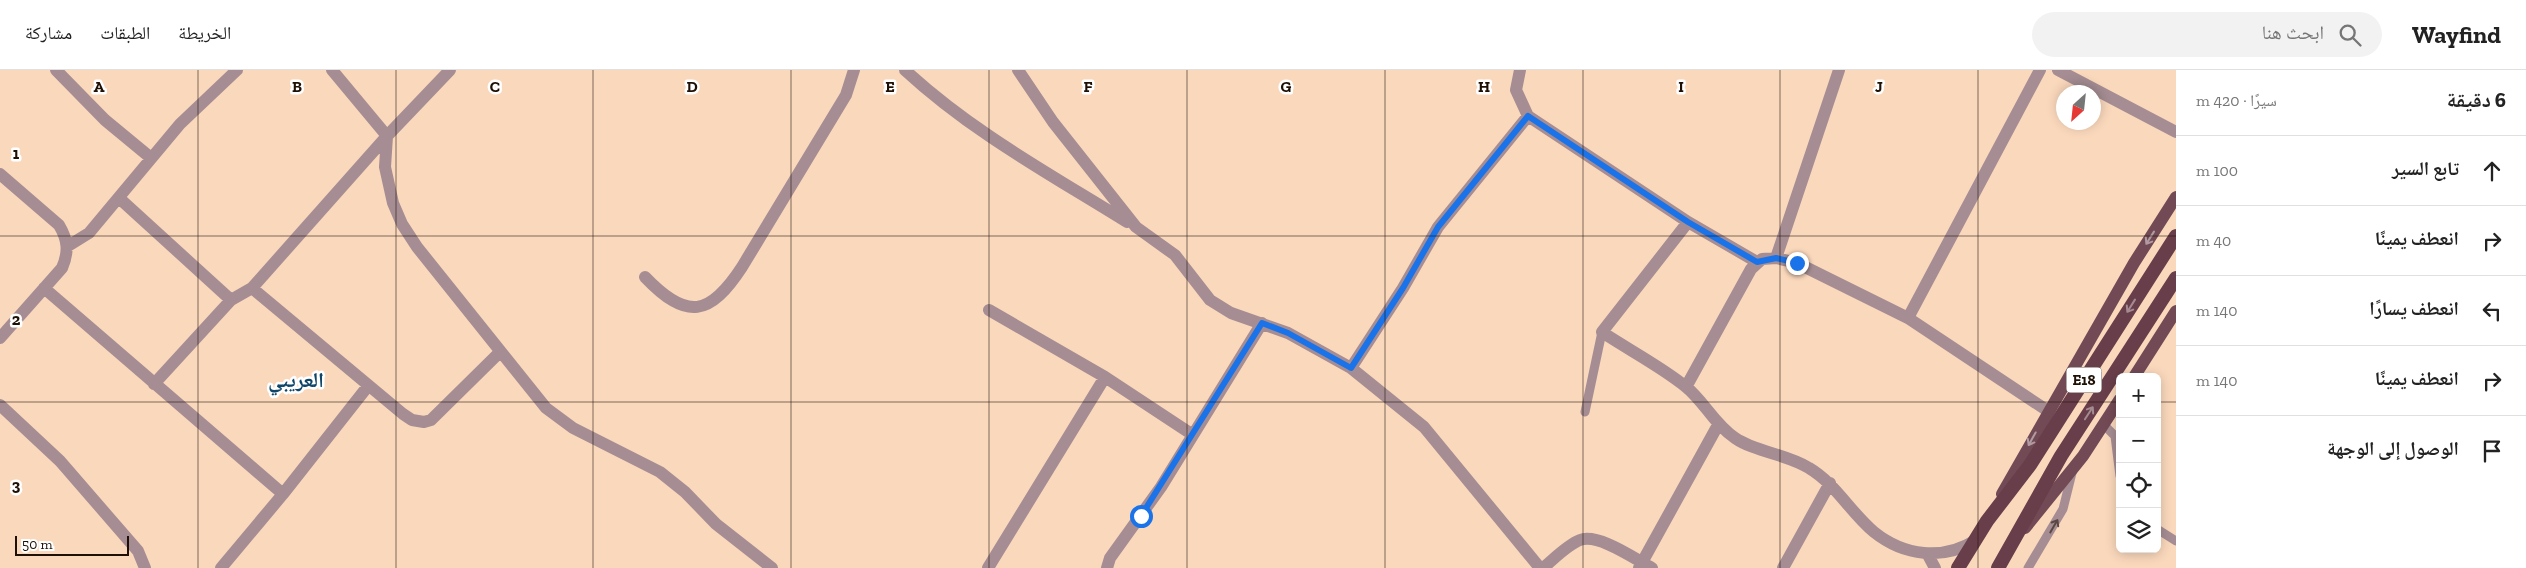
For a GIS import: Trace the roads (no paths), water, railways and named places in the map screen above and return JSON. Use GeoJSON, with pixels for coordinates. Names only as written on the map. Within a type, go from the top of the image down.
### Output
{"type":"FeatureCollection","features":[{"type":"Feature","properties":{"kind":"highway","name":"E18"},"geometry":{"type":"LineString","coordinates":[[1958,568],[1987,521],[2030,465],[2176,236]]}},
{"type":"Feature","properties":{"kind":"highway","name":"E18"},"geometry":{"type":"LineString","coordinates":[[1998,568],[2061,456],[2176,278]]}},
{"type":"Feature","properties":{"kind":"main road"},"geometry":{"type":"LineString","coordinates":[[1987,521],[2048,411],[2129,272],[2176,197]]}},
{"type":"Feature","properties":{"kind":"main road"},"geometry":{"type":"LineString","coordinates":[[2137,373],[2176,311]]}},
{"type":"Feature","properties":{"kind":"main road"},"geometry":{"type":"LineString","coordinates":[[2011,546],[2073,468],[2116,405]]}},
{"type":"Feature","properties":{"kind":"street"},"geometry":{"type":"LineString","coordinates":[[56,70],[105,120],[151,158]]}},
{"type":"Feature","properties":{"kind":"street"},"geometry":{"type":"LineString","coordinates":[[68,246],[89,233],[180,124],[237,70]]}},
{"type":"Feature","properties":{"kind":"street"},"geometry":{"type":"LineString","coordinates":[[332,70],[387,136],[385,167],[393,204],[402,224],[417,247],[546,408],[572,428],[660,472],[685,492],[716,524],[772,568]]}},
{"type":"Feature","properties":{"kind":"street"},"geometry":{"type":"LineString","coordinates":[[154,384],[231,300],[252,288],[387,136],[450,70]]}},
{"type":"Feature","properties":{"kind":"street"},"geometry":{"type":"LineString","coordinates":[[645,277],[663,296],[682,306],[699,308],[715,301],[742,267],[841,103],[850,86],[854,70]]}},
{"type":"Feature","properties":{"kind":"street"},"geometry":{"type":"LineString","coordinates":[[906,70],[975,128],[1024,161],[1136,227],[1175,255],[1203,291],[1220,308],[1288,333],[1351,368],[1424,427],[1541,568],[1575,542],[1587,538],[1599,540],[1644,566],[1718,425]]}},
{"type":"Feature","properties":{"kind":"street"},"geometry":{"type":"LineString","coordinates":[[1018,70],[1053,122],[1136,227]]}},
{"type":"Feature","properties":{"kind":"street"},"geometry":{"type":"LineString","coordinates":[[1520,70],[1516,90],[1528,116],[1688,222],[1757,262],[1776,258],[1797,263],[1908,318],[2048,411]]}},
{"type":"Feature","properties":{"kind":"street"},"geometry":{"type":"LineString","coordinates":[[1776,258],[1839,70]]}},
{"type":"Feature","properties":{"kind":"street"},"geometry":{"type":"LineString","coordinates":[[1908,318],[2040,70]]}},
{"type":"Feature","properties":{"kind":"street"},"geometry":{"type":"LineString","coordinates":[[2058,70],[2176,132]]}},
{"type":"Feature","properties":{"kind":"street"},"geometry":{"type":"LineString","coordinates":[[1351,368],[1403,288],[1438,227],[1528,116]]}},
{"type":"Feature","properties":{"kind":"street"},"geometry":{"type":"LineString","coordinates":[[0,174],[59,225],[65,234],[68,246],[62,268],[0,338]]}},
{"type":"Feature","properties":{"kind":"street"},"geometry":{"type":"LineString","coordinates":[[119,198],[231,300]]}},
{"type":"Feature","properties":{"kind":"street"},"geometry":{"type":"LineString","coordinates":[[1688,222],[1602,332],[1686,387],[1718,425],[1736,440],[1808,468],[1830,483],[1874,532],[1906,549],[1928,555],[1953,551],[1976,540]]}},
{"type":"Feature","properties":{"kind":"street"},"geometry":{"type":"LineString","coordinates":[[1686,387],[1757,262]]}},
{"type":"Feature","properties":{"kind":"street"},"geometry":{"type":"LineString","coordinates":[[44,288],[283,494]]}},
{"type":"Feature","properties":{"kind":"street"},"geometry":{"type":"LineString","coordinates":[[252,288],[368,386],[412,420],[424,422],[431,420],[500,352]]}},
{"type":"Feature","properties":{"kind":"street"},"geometry":{"type":"LineString","coordinates":[[989,310],[1105,377],[1193,435]]}},
{"type":"Feature","properties":{"kind":"street"},"geometry":{"type":"LineString","coordinates":[[1108,568],[1114,553],[1161,487],[1262,323]]}},
{"type":"Feature","properties":{"kind":"street"},"geometry":{"type":"LineString","coordinates":[[988,568],[1105,377]]}},
{"type":"Feature","properties":{"kind":"street"},"geometry":{"type":"LineString","coordinates":[[221,568],[283,494],[368,386]]}},
{"type":"Feature","properties":{"kind":"street"},"geometry":{"type":"LineString","coordinates":[[0,405],[60,461],[138,551],[145,568]]}},
{"type":"Feature","properties":{"kind":"street"},"geometry":{"type":"LineString","coordinates":[[1783,568],[1830,483]]}},
{"type":"Feature","properties":{"kind":"street"},"geometry":{"type":"LineString","coordinates":[[1928,555],[1935,568]]}},
{"type":"Feature","properties":{"kind":"lane"},"geometry":{"type":"LineString","coordinates":[[1585,412],[1602,332]]}},
{"type":"Feature","properties":{"kind":"lane"},"geometry":{"type":"LineString","coordinates":[[2103,424],[2115,436],[2118,463]]}},
{"type":"Feature","properties":{"kind":"lane"},"geometry":{"type":"LineString","coordinates":[[2028,568],[2063,509],[2073,468]]}},
{"type":"Feature","properties":{"kind":"lane"},"geometry":{"type":"LineString","coordinates":[[2161,532],[2176,541]]}},
{"type":"Feature","properties":{"kind":"district","name":"العريبي"},"geometry":{"type":"Point","coordinates":[296,380]}}]}
